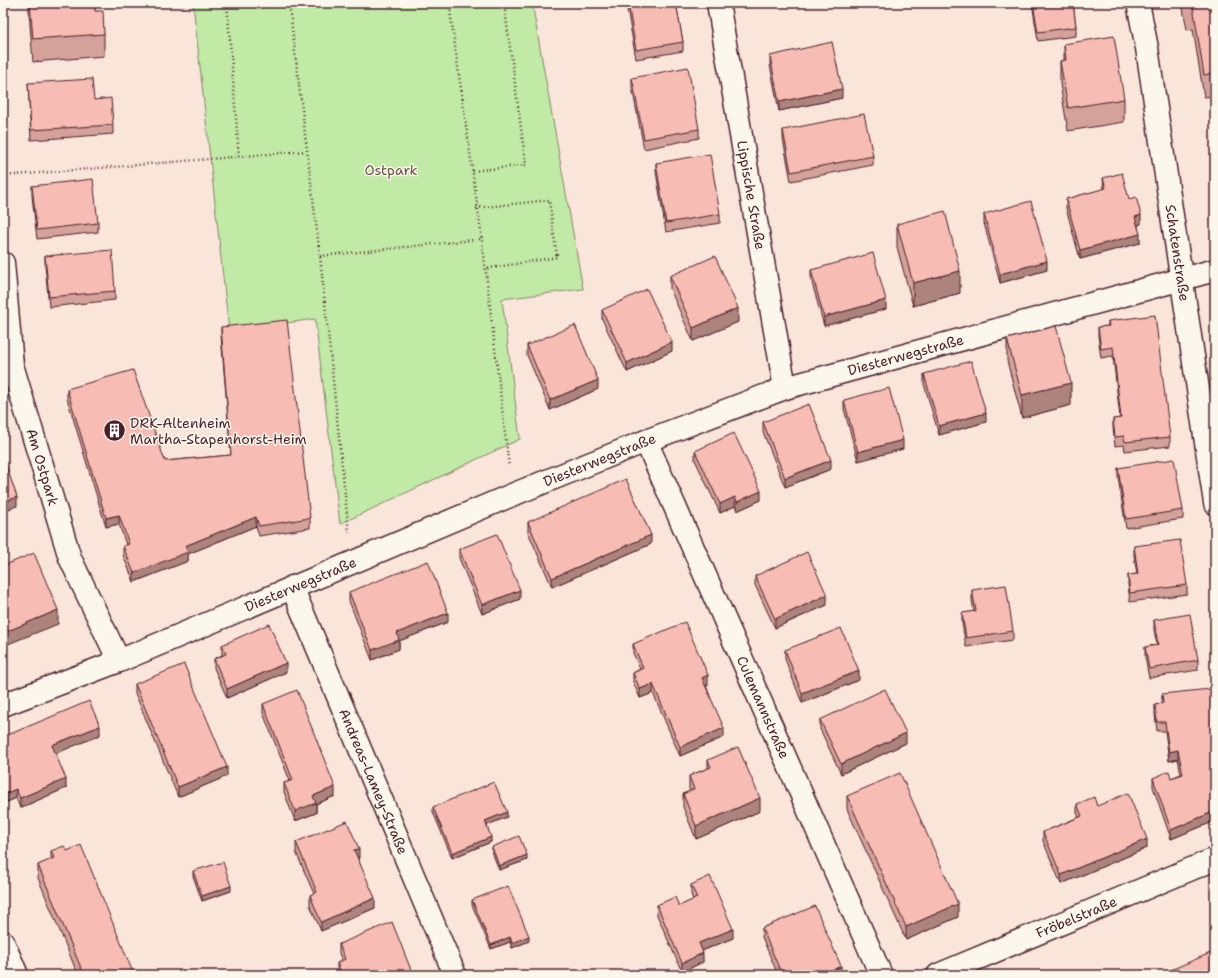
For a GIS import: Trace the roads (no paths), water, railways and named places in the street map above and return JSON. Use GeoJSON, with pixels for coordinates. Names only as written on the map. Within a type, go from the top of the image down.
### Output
{"type":"FeatureCollection","features":[{"type":"Feature","properties":{"kind":"street","name":"Lippische Straße"},"geometry":{"type":"LineString","coordinates":[[718,3],[785,388]]}},
{"type":"Feature","properties":{"kind":"street","name":"Schatenstraße"},"geometry":{"type":"LineString","coordinates":[[1138,3],[1147,48],[1215,503]]}},
{"type":"Feature","properties":{"kind":"street","name":"Am Ostpark"},"geometry":{"type":"LineString","coordinates":[[3,262],[12,365],[70,558],[119,661]]}},
{"type":"Feature","properties":{"kind":"street","name":"Diesterwegstraße"},"geometry":{"type":"LineString","coordinates":[[3,705],[119,661],[512,495],[646,441],[785,388],[1215,270]]}},
{"type":"Feature","properties":{"kind":"street","name":"Culemannstraße"},"geometry":{"type":"LineString","coordinates":[[646,441],[881,975]]}},
{"type":"Feature","properties":{"kind":"street","name":"Andreas-Lamey-Straße"},"geometry":{"type":"LineString","coordinates":[[292,587],[455,975]]}},
{"type":"Feature","properties":{"kind":"street","name":"Fröbelstraße"},"geometry":{"type":"LineString","coordinates":[[938,975],[1215,860]]}},
{"type":"Feature","properties":{"kind":"street"},"geometry":{"type":"LineString","coordinates":[[3,942],[16,975]]}},
{"type":"Feature","properties":{"kind":"place","name":"DRK-Altenheim Martha-Stapenhorst-Heim"},"geometry":{"type":"Point","coordinates":[114,431]}},
{"type":"Feature","properties":{"kind":"park label","name":"Ostpark"},"geometry":{"type":"Point","coordinates":[391,170]}}]}
